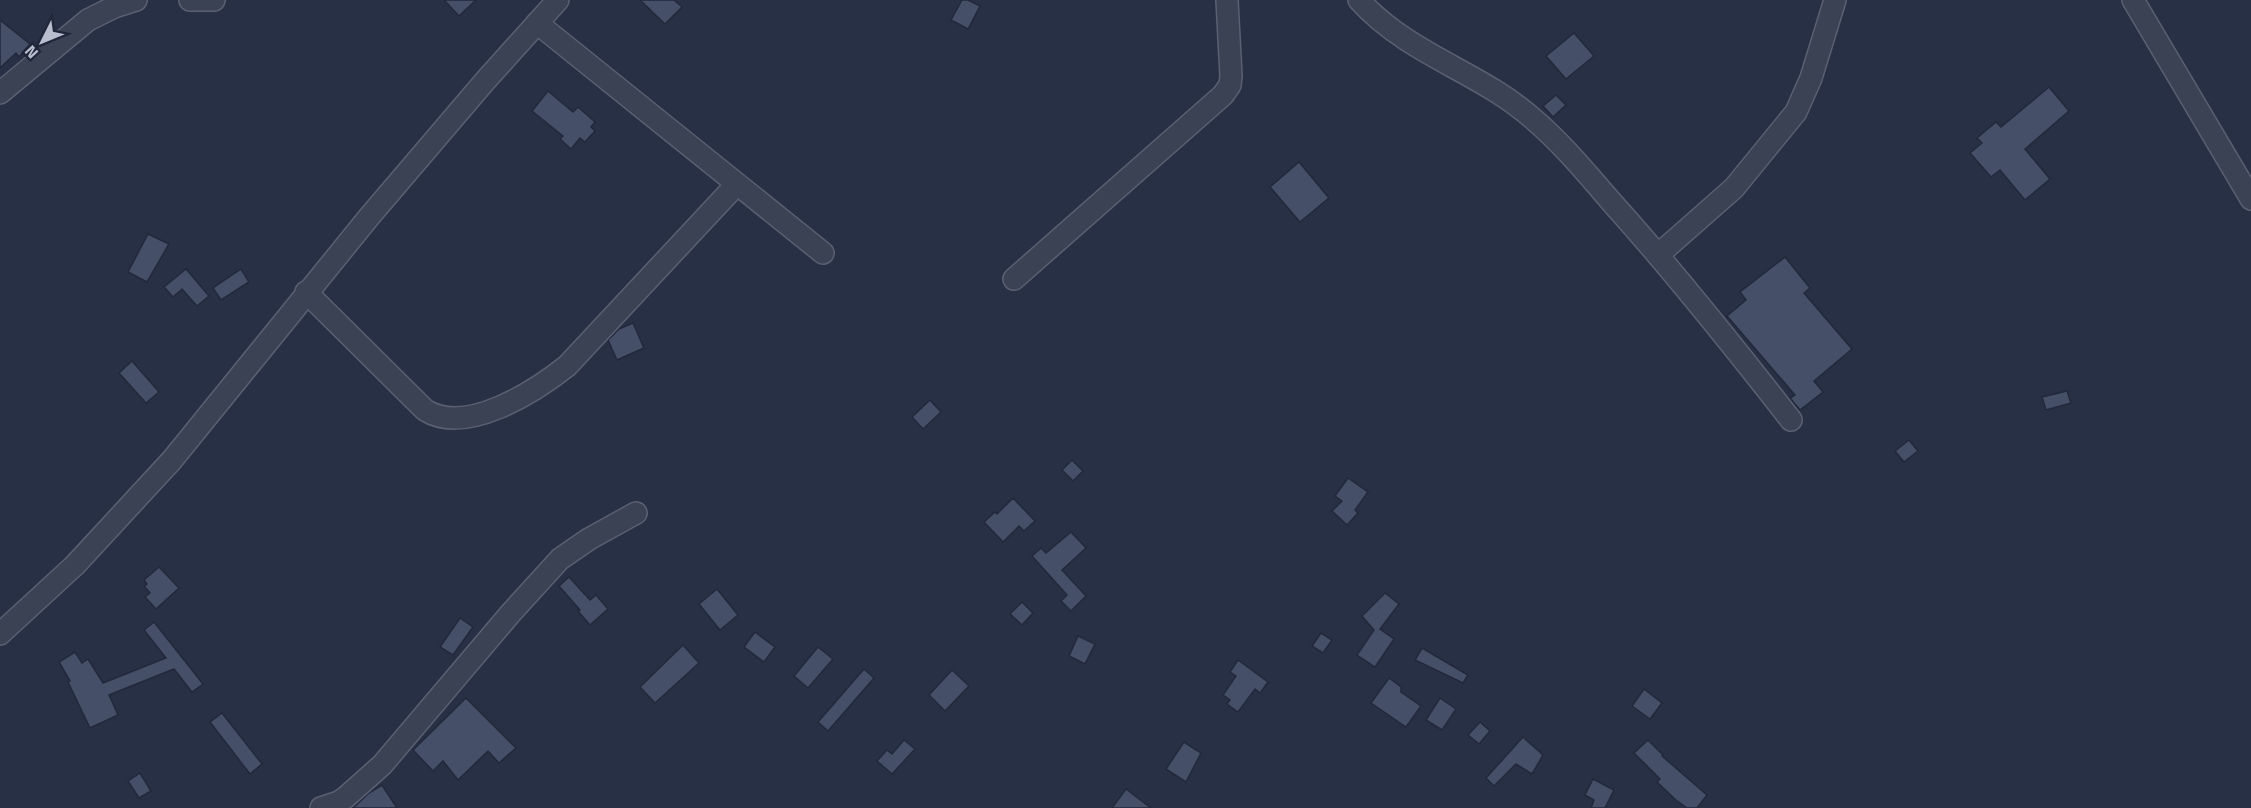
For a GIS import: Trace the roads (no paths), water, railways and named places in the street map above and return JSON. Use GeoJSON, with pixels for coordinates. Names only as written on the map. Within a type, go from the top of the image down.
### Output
{"type":"FeatureCollection","features":[{"type":"Feature","properties":{"kind":"street"},"geometry":{"type":"LineString","coordinates":[[0,93],[88,20],[114,7],[136,0]]}},
{"type":"Feature","properties":{"kind":"street"},"geometry":{"type":"LineString","coordinates":[[189,0],[214,0]]}},
{"type":"Feature","properties":{"kind":"street"},"geometry":{"type":"LineString","coordinates":[[0,634],[56,584],[119,518],[199,428],[306,292],[485,81],[558,0]]}},
{"type":"Feature","properties":{"kind":"street"},"geometry":{"type":"LineString","coordinates":[[1014,279],[1223,95],[1230,85],[1231,76],[1227,0]]}},
{"type":"Feature","properties":{"kind":"street"},"geometry":{"type":"LineString","coordinates":[[1359,0],[1391,30],[1422,51],[1504,97],[1531,116],[1560,143],[1658,255],[1791,420]]}},
{"type":"Feature","properties":{"kind":"street"},"geometry":{"type":"LineString","coordinates":[[1658,255],[1734,188],[1796,112],[1810,78],[1834,0]]}},
{"type":"Feature","properties":{"kind":"street"},"geometry":{"type":"LineString","coordinates":[[2133,0],[2251,200]]}},
{"type":"Feature","properties":{"kind":"street"},"geometry":{"type":"LineString","coordinates":[[537,23],[823,253]]}},
{"type":"Feature","properties":{"kind":"street"},"geometry":{"type":"LineString","coordinates":[[306,292],[425,411],[434,416],[460,420],[506,404],[535,390],[567,366],[736,185]]}},
{"type":"Feature","properties":{"kind":"street"},"geometry":{"type":"LineString","coordinates":[[321,808],[339,802],[382,765],[510,614],[561,559],[589,539],[636,513]]}}]}
